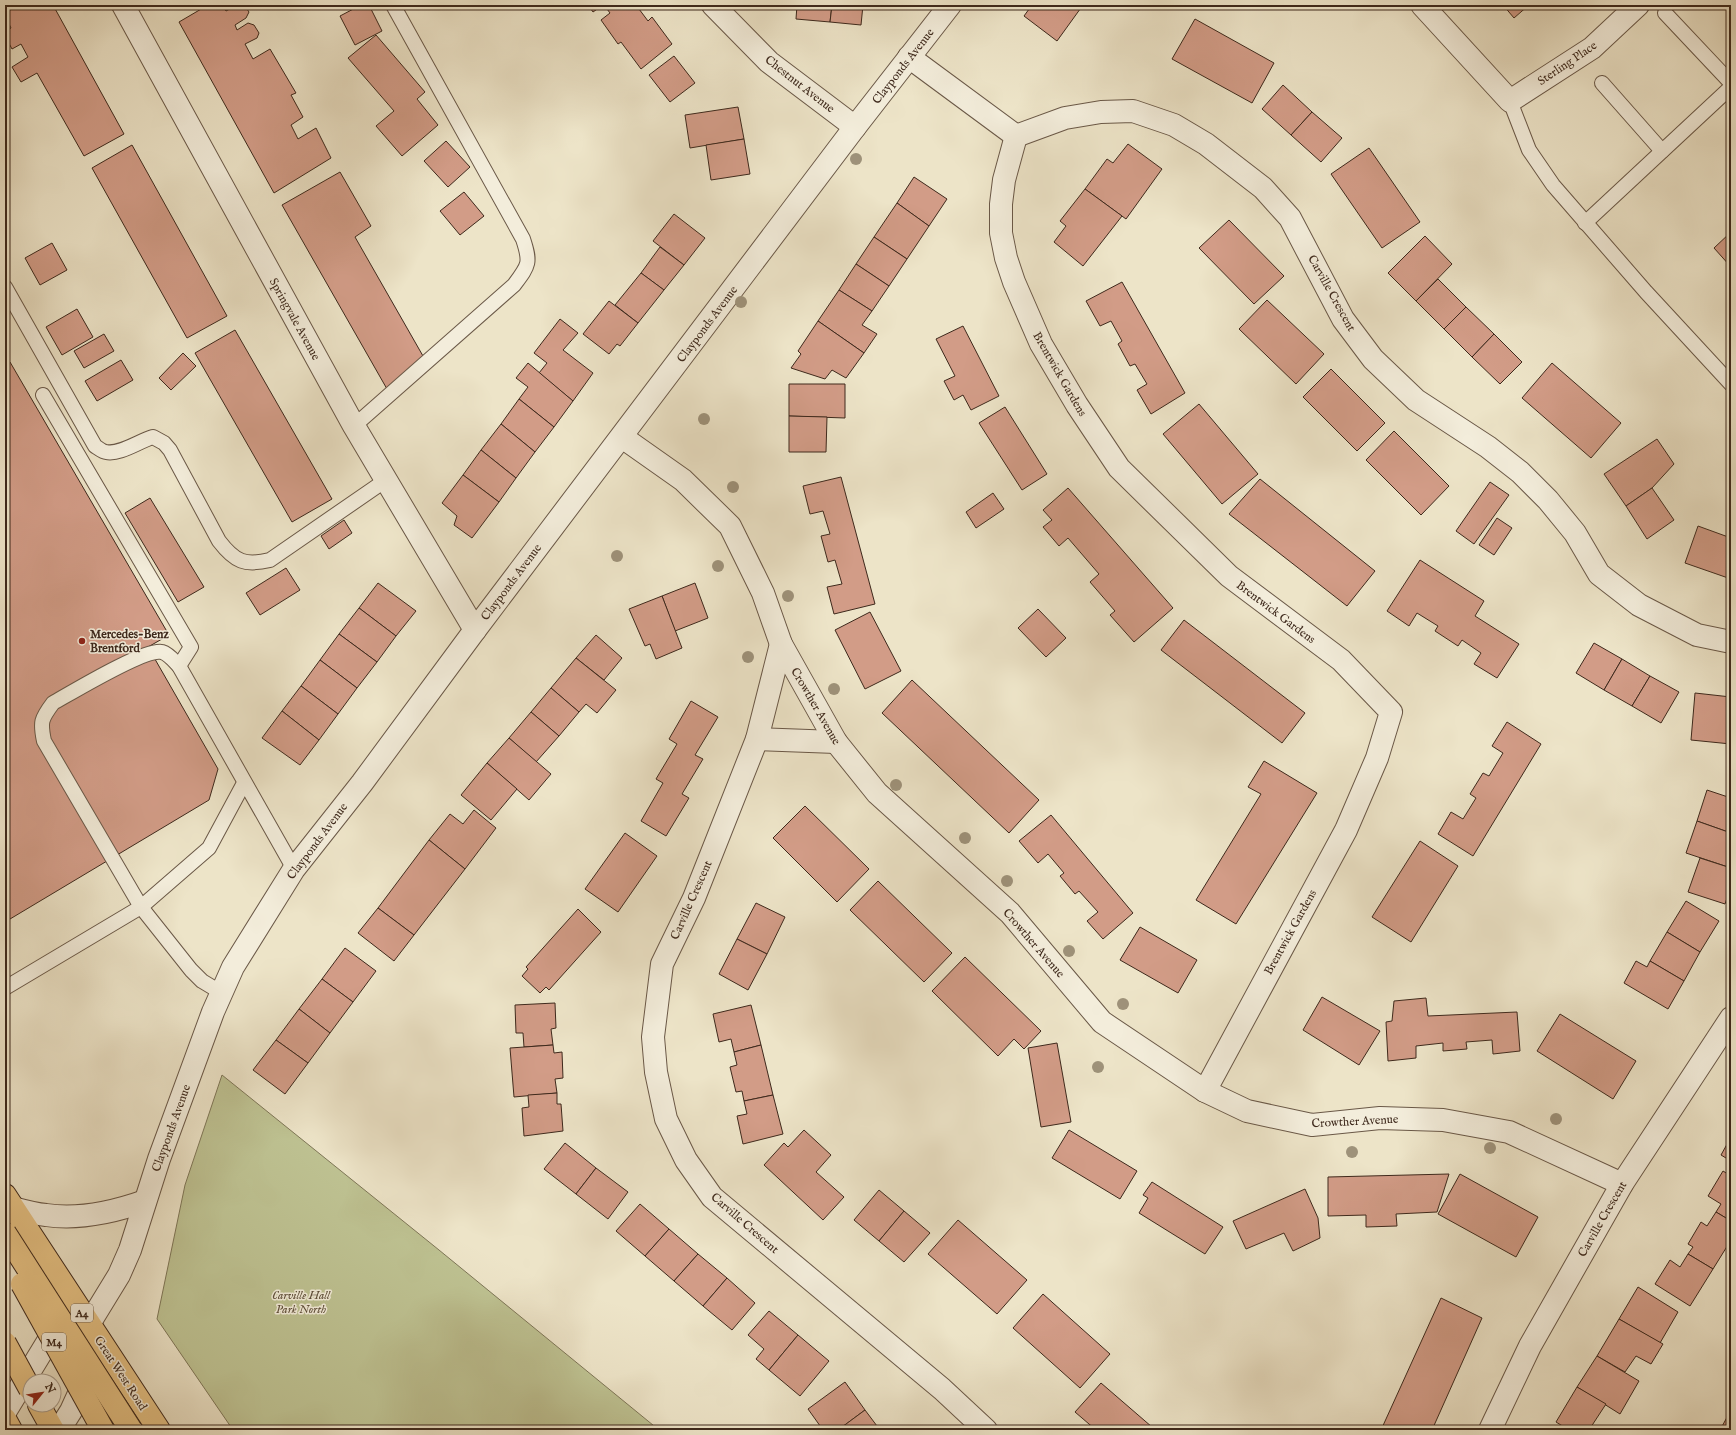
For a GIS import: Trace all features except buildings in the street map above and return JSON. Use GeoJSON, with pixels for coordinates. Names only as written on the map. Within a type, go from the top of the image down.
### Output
{"type":"FeatureCollection","features":[{"type":"Feature","properties":{"kind":"highway","name":"Great West Road"},"geometry":{"type":"LineString","coordinates":[[9,1202],[159,1430]]}},
{"type":"Feature","properties":{"kind":"highway","name":"M4"},"geometry":{"type":"LineString","coordinates":[[5,1233],[131,1430]]}},
{"type":"Feature","properties":{"kind":"highway","name":"M4"},"geometry":{"type":"LineString","coordinates":[[5,1254],[103,1430]]}},
{"type":"Feature","properties":{"kind":"highway"},"geometry":{"type":"LineString","coordinates":[[5,1343],[22,1374]]}},
{"type":"Feature","properties":{"kind":"highway"},"geometry":{"type":"LineString","coordinates":[[42,1413],[49,1430]]}},
{"type":"Feature","properties":{"kind":"highway"},"geometry":{"type":"LineString","coordinates":[[42,1413],[52,1430]]}},
{"type":"Feature","properties":{"kind":"highway"},"geometry":{"type":"LineString","coordinates":[[5,1419],[12,1430]]}},
{"type":"Feature","properties":{"kind":"street","name":"Springvale Avenue"},"geometry":{"type":"LineString","coordinates":[[123,5],[354,426],[475,630]]}},
{"type":"Feature","properties":{"kind":"street","name":"Chestnut Avenue"},"geometry":{"type":"LineString","coordinates":[[713,5],[769,62],[855,127]]}},
{"type":"Feature","properties":{"kind":"street","name":"Clayponds Avenue"},"geometry":{"type":"LineString","coordinates":[[89,1324],[119,1275],[130,1250],[145,1201],[177,1109],[213,1012],[233,967],[294,869],[362,782],[855,127],[950,5]]}},
{"type":"Feature","properties":{"kind":"street"},"geometry":{"type":"LineString","coordinates":[[1422,5],[1510,101]]}},
{"type":"Feature","properties":{"kind":"street","name":"Sterling Place"},"geometry":{"type":"LineString","coordinates":[[1510,101],[1592,48],[1638,5]]}},
{"type":"Feature","properties":{"kind":"street"},"geometry":{"type":"LineString","coordinates":[[909,57],[1016,136]]}},
{"type":"Feature","properties":{"kind":"street","name":"Carville Crescent"},"geometry":{"type":"LineString","coordinates":[[1016,136],[1065,118],[1101,112],[1133,111],[1174,125],[1206,144],[1263,188],[1290,218],[1344,319],[1378,365],[1416,400],[1488,447],[1520,472],[1548,500],[1575,533],[1599,574],[1639,605],[1697,635],[1731,642]]}},
{"type":"Feature","properties":{"kind":"street","name":"Brentwick Gardens"},"geometry":{"type":"LineString","coordinates":[[1016,136],[1004,180],[1002,204],[1001,233],[1006,258],[1014,282],[1040,344],[1077,405],[1119,468],[1229,576],[1342,660],[1392,712],[1377,758],[1346,830],[1204,1091]]}},
{"type":"Feature","properties":{"kind":"street","name":"Crowther Avenue"},"geometry":{"type":"LineString","coordinates":[[622,436],[683,480],[730,526],[763,593],[781,644],[836,742],[877,793],[1010,913],[1102,1022],[1204,1091],[1247,1111],[1312,1125],[1380,1118],[1443,1120],[1509,1132],[1622,1184]]}},
{"type":"Feature","properties":{"kind":"street","name":"Carville Crescent"},"geometry":{"type":"LineString","coordinates":[[781,644],[757,739],[694,898],[662,964],[653,1037],[656,1072],[666,1119],[686,1160],[712,1197],[942,1389],[986,1430]]}},
{"type":"Feature","properties":{"kind":"street"},"geometry":{"type":"LineString","coordinates":[[757,739],[836,742]]}},
{"type":"Feature","properties":{"kind":"street","name":"Carville Crescent"},"geometry":{"type":"LineString","coordinates":[[1490,1430],[1530,1346],[1622,1184],[1731,1018]]}},
{"type":"Feature","properties":{"kind":"street"},"geometry":{"type":"LineString","coordinates":[[9,1202],[46,1215],[67,1217],[118,1211],[145,1201]]}},
{"type":"Feature","properties":{"kind":"street"},"geometry":{"type":"LineString","coordinates":[[5,1412],[53,1333],[89,1324],[87,1376],[71,1411],[59,1430]]}},
{"type":"Feature","properties":{"kind":"lane"},"geometry":{"type":"LineString","coordinates":[[354,426],[514,285],[525,270],[529,256],[523,240],[393,5]]}},
{"type":"Feature","properties":{"kind":"lane"},"geometry":{"type":"LineString","coordinates":[[1665,13],[1731,83]]}},
{"type":"Feature","properties":{"kind":"lane"},"geometry":{"type":"LineString","coordinates":[[1602,83],[1662,151]]}},
{"type":"Feature","properties":{"kind":"lane"},"geometry":{"type":"LineString","coordinates":[[1585,223],[1731,88]]}},
{"type":"Feature","properties":{"kind":"lane"},"geometry":{"type":"LineString","coordinates":[[1510,101],[1529,150],[1553,185],[1646,292],[1731,384]]}},
{"type":"Feature","properties":{"kind":"lane"},"geometry":{"type":"LineString","coordinates":[[5,287],[95,446],[105,452],[117,452],[141,440],[153,437],[164,443],[170,450],[219,542],[230,555],[243,561],[255,564],[270,560],[386,480]]}},
{"type":"Feature","properties":{"kind":"lane"},"geometry":{"type":"LineString","coordinates":[[43,395],[191,647],[179,666]]}},
{"type":"Feature","properties":{"kind":"lane"},"geometry":{"type":"LineString","coordinates":[[222,993],[202,981],[191,970],[141,907],[44,741],[41,724],[46,713],[53,703],[124,664],[152,653],[162,652],[169,656],[179,666],[294,869]]}},
{"type":"Feature","properties":{"kind":"lane"},"geometry":{"type":"LineString","coordinates":[[5,988],[141,907],[209,848],[244,783]]}},
{"type":"Feature","properties":{"kind":"green space","name":"Carville Hall Park North"},"geometry":{"type":"Polygon","coordinates":[[[222,1075],[659,1430],[233,1430],[157,1319],[185,1185],[222,1075]]]}},
{"type":"Feature","properties":{"kind":"place","name":"Mercedes-Benz Brentford"},"geometry":{"type":"Point","coordinates":[82,641]}}]}
